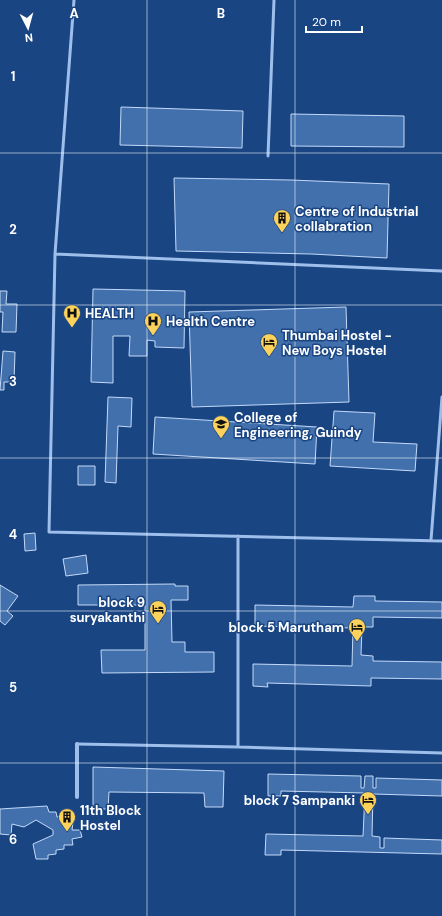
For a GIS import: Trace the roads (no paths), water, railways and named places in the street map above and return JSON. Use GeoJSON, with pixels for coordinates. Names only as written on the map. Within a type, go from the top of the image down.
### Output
{"type":"FeatureCollection","features":[{"type":"Feature","properties":{"kind":"street"},"geometry":{"type":"LineString","coordinates":[[77,744],[77,797]]}},
{"type":"Feature","properties":{"kind":"lane"},"geometry":{"type":"LineString","coordinates":[[74,0],[55,254],[49,532],[442,541]]}},
{"type":"Feature","properties":{"kind":"lane"},"geometry":{"type":"LineString","coordinates":[[268,156],[274,0]]}},
{"type":"Feature","properties":{"kind":"lane"},"geometry":{"type":"LineString","coordinates":[[55,254],[442,271]]}},
{"type":"Feature","properties":{"kind":"lane"},"geometry":{"type":"LineString","coordinates":[[432,540],[442,397]]}},
{"type":"Feature","properties":{"kind":"lane"},"geometry":{"type":"LineString","coordinates":[[238,536],[238,747]]}},
{"type":"Feature","properties":{"kind":"lane"},"geometry":{"type":"LineString","coordinates":[[77,744],[442,753]]}},
{"type":"Feature","properties":{"kind":"place","name":"Centre of Industrial collabration"},"geometry":{"type":"Point","coordinates":[282,233]}},
{"type":"Feature","properties":{"kind":"place","name":"HEALTH"},"geometry":{"type":"Point","coordinates":[72,328]}},
{"type":"Feature","properties":{"kind":"place","name":"Health Centre"},"geometry":{"type":"Point","coordinates":[153,336]}},
{"type":"Feature","properties":{"kind":"place","name":"Thumbai Hostel - New Boys Hostel"},"geometry":{"type":"Point","coordinates":[269,357]}},
{"type":"Feature","properties":{"kind":"place","name":"College of Engineering, Guindy"},"geometry":{"type":"Point","coordinates":[221,439]}},
{"type":"Feature","properties":{"kind":"place","name":"block 9 suryakanthi"},"geometry":{"type":"Point","coordinates":[158,624]}},
{"type":"Feature","properties":{"kind":"place","name":"block 5 Marutham"},"geometry":{"type":"Point","coordinates":[357,642]}},
{"type":"Feature","properties":{"kind":"place","name":"block 7 Sampanki"},"geometry":{"type":"Point","coordinates":[368,815]}},
{"type":"Feature","properties":{"kind":"place","name":"11th Block Hostel"},"geometry":{"type":"Point","coordinates":[67,832]}}]}
